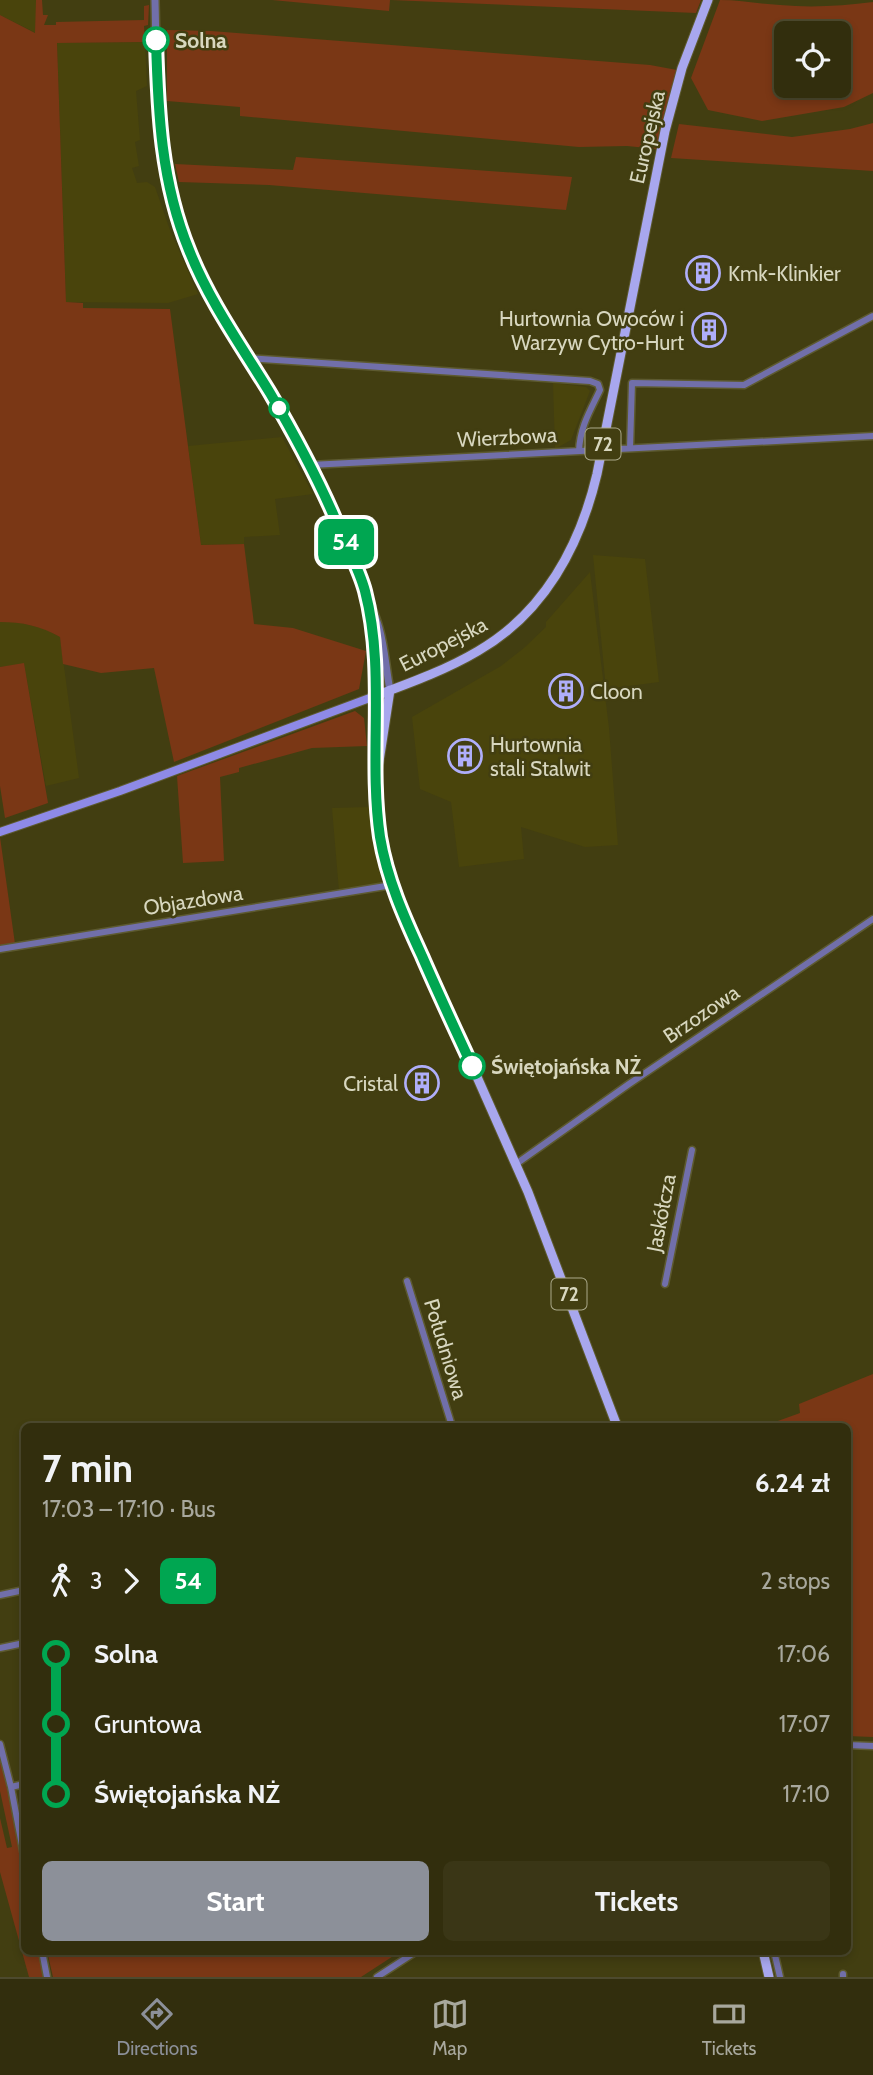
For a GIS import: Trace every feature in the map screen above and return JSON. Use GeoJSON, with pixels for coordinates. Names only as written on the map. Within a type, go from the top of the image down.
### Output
{"type":"FeatureCollection","features":[{"type":"Feature","properties":{"kind":"main road","name":"Europejska"},"geometry":{"type":"LineString","coordinates":[[0,832],[145,781],[437,671],[479,651],[535,604],[566,560],[589,507],[665,131],[682,68],[708,0]]}},
{"type":"Feature","properties":{"kind":"main road","name":"72"},"geometry":{"type":"LineString","coordinates":[[377,773],[390,690]]}},
{"type":"Feature","properties":{"kind":"main road","name":"72"},"geometry":{"type":"LineString","coordinates":[[375,696],[380,836],[392,885],[516,1164],[552,1251],[616,1423]]}},
{"type":"Feature","properties":{"kind":"main road"},"geometry":{"type":"LineString","coordinates":[[764,1955],[769,1977]]}},
{"type":"Feature","properties":{"kind":"street"},"geometry":{"type":"LineString","coordinates":[[155,0],[159,128],[172,201],[198,271],[310,466],[337,522],[379,625],[390,690]]}},
{"type":"Feature","properties":{"kind":"street"},"geometry":{"type":"LineString","coordinates":[[630,448],[632,383],[744,385],[873,316]]}},
{"type":"Feature","properties":{"kind":"street"},"geometry":{"type":"LineString","coordinates":[[248,358],[596,383],[600,390],[585,418],[579,451]]}},
{"type":"Feature","properties":{"kind":"street","name":"Wierzbowa"},"geometry":{"type":"LineString","coordinates":[[310,466],[873,437]]}},
{"type":"Feature","properties":{"kind":"street"},"geometry":{"type":"LineString","coordinates":[[365,592],[374,638],[375,696]]}},
{"type":"Feature","properties":{"kind":"street","name":"Objazdowa"},"geometry":{"type":"LineString","coordinates":[[0,949],[392,885]]}},
{"type":"Feature","properties":{"kind":"street","name":"Brzozowa"},"geometry":{"type":"LineString","coordinates":[[516,1164],[873,919]]}},
{"type":"Feature","properties":{"kind":"street","name":"Jaskółcza"},"geometry":{"type":"LineString","coordinates":[[665,1284],[692,1150]]}},
{"type":"Feature","properties":{"kind":"street","name":"Południowa"},"geometry":{"type":"LineString","coordinates":[[407,1281],[451,1423]]}},
{"type":"Feature","properties":{"kind":"street"},"geometry":{"type":"LineString","coordinates":[[0,1595],[21,1591]]}},
{"type":"Feature","properties":{"kind":"street"},"geometry":{"type":"LineString","coordinates":[[0,1648],[21,1644]]}},
{"type":"Feature","properties":{"kind":"street"},"geometry":{"type":"LineString","coordinates":[[0,1744],[12,1787],[21,1839]]}},
{"type":"Feature","properties":{"kind":"street"},"geometry":{"type":"LineString","coordinates":[[851,1745],[872,1746],[873,1754]]}},
{"type":"Feature","properties":{"kind":"street"},"geometry":{"type":"LineString","coordinates":[[12,1787],[21,1785]]}},
{"type":"Feature","properties":{"kind":"street"},"geometry":{"type":"LineString","coordinates":[[44,1955],[47,1977]]}},
{"type":"Feature","properties":{"kind":"street"},"geometry":{"type":"LineString","coordinates":[[377,1977],[411,1955]]}},
{"type":"Feature","properties":{"kind":"street"},"geometry":{"type":"LineString","coordinates":[[775,1955],[780,1977]]}},
{"type":"Feature","properties":{"kind":"shaded area"},"geometry":{"type":"Polygon","coordinates":[[[0,0],[36,0],[36,33],[0,15],[0,0]]]}},
{"type":"Feature","properties":{"kind":"shaded area"},"geometry":{"type":"Polygon","coordinates":[[[36,0],[42,0],[43,15],[48,15],[44,25],[56,25],[56,22],[144,20],[144,6],[149,5],[148,25],[144,26],[145,42],[57,43],[66,302],[83,303],[83,308],[170,309],[201,545],[244,544],[254,624],[293,628],[366,651],[359,689],[174,762],[154,668],[101,673],[63,664],[60,637],[31,625],[0,622],[0,15],[35,33],[36,0]]]}},
{"type":"Feature","properties":{"kind":"shaded area"},"geometry":{"type":"Polygon","coordinates":[[[272,0],[390,0],[389,11],[272,0]]]}},
{"type":"Feature","properties":{"kind":"shaded area"},"geometry":{"type":"Polygon","coordinates":[[[391,0],[701,0],[696,13],[391,0]]]}},
{"type":"Feature","properties":{"kind":"shaded area"},"geometry":{"type":"Polygon","coordinates":[[[720,0],[803,6],[873,2],[873,93],[844,107],[762,121],[708,110],[691,78],[720,0]]]}},
{"type":"Feature","properties":{"kind":"shaded area"},"geometry":{"type":"Polygon","coordinates":[[[167,30],[211,31],[650,65],[677,70],[657,149],[627,146],[579,147],[240,116],[240,107],[167,101],[167,30]]]}},
{"type":"Feature","properties":{"kind":"shaded area"},"geometry":{"type":"Polygon","coordinates":[[[145,42],[147,86],[136,91],[140,140],[135,142],[139,166],[132,168],[137,183],[147,182],[155,187],[170,230],[198,294],[168,303],[66,302],[57,43],[145,42]]]}},
{"type":"Feature","properties":{"kind":"shaded area"},"geometry":{"type":"Polygon","coordinates":[[[873,123],[873,171],[671,158],[679,124],[792,137],[873,123]]]}},
{"type":"Feature","properties":{"kind":"shaded area"},"geometry":{"type":"Polygon","coordinates":[[[296,157],[572,177],[566,210],[269,185],[179,182],[175,164],[293,170],[296,157]]]}},
{"type":"Feature","properties":{"kind":"shaded area"},"geometry":{"type":"Polygon","coordinates":[[[553,383],[586,387],[590,391],[571,440],[555,449],[553,383]]]}},
{"type":"Feature","properties":{"kind":"shaded area"},"geometry":{"type":"Polygon","coordinates":[[[282,437],[313,494],[275,499],[280,535],[244,537],[244,544],[201,545],[188,446],[282,437]]]}},
{"type":"Feature","properties":{"kind":"shaded area"},"geometry":{"type":"Polygon","coordinates":[[[593,555],[645,559],[659,682],[606,689],[593,555]]]}},
{"type":"Feature","properties":{"kind":"shaded area"},"geometry":{"type":"Polygon","coordinates":[[[590,572],[609,728],[618,845],[585,847],[521,827],[524,859],[459,867],[451,802],[420,789],[412,717],[501,666],[524,648],[546,627],[546,622],[590,572]]]}},
{"type":"Feature","properties":{"kind":"shaded area"},"geometry":{"type":"Polygon","coordinates":[[[0,622],[17,622],[46,629],[60,637],[79,778],[46,786],[24,664],[0,667],[0,622]]]}},
{"type":"Feature","properties":{"kind":"shaded area"},"geometry":{"type":"Polygon","coordinates":[[[24,663],[48,803],[5,818],[0,786],[0,667],[24,663]]]}},
{"type":"Feature","properties":{"kind":"shaded area"},"geometry":{"type":"Polygon","coordinates":[[[355,711],[364,718],[367,746],[312,748],[239,768],[239,772],[220,777],[224,861],[183,863],[177,776],[355,711]]]}},
{"type":"Feature","properties":{"kind":"shaded area"},"geometry":{"type":"Polygon","coordinates":[[[370,807],[370,825],[382,884],[339,891],[332,808],[370,807]]]}},
{"type":"Feature","properties":{"kind":"shaded area"},"geometry":{"type":"Polygon","coordinates":[[[0,837],[15,944],[0,946],[0,837]]]}},
{"type":"Feature","properties":{"kind":"shaded area"},"geometry":{"type":"Polygon","coordinates":[[[873,1374],[873,1737],[851,1736],[851,1423],[772,1423],[800,1413],[799,1404],[873,1374]]]}},
{"type":"Feature","properties":{"kind":"shaded area"},"geometry":{"type":"Polygon","coordinates":[[[0,1753],[21,1859],[21,1948],[0,1872],[0,1818],[7,1848],[12,1847],[0,1791],[0,1753]]]}},
{"type":"Feature","properties":{"kind":"shaded area"},"geometry":{"type":"Polygon","coordinates":[[[23,1955],[39,1955],[43,1977],[29,1977],[23,1955]]]}},
{"type":"Feature","properties":{"kind":"shaded area"},"geometry":{"type":"Polygon","coordinates":[[[48,1955],[395,1955],[361,1977],[53,1977],[48,1955]]]}},
{"type":"Feature","properties":{"kind":"bus line","name":"54"},"geometry":{"type":"LineString","coordinates":[[156,40],[159,128],[176,217],[198,271],[316,476],[365,592],[374,638],[377,815],[385,861],[394,892],[472,1066]]}},
{"type":"Feature","properties":{"kind":"place","name":"Solna"},"geometry":{"type":"Point","coordinates":[156,40]}},
{"type":"Feature","properties":{"kind":"place","name":"Kmk-Klinkier"},"geometry":{"type":"Point","coordinates":[703,273]}},
{"type":"Feature","properties":{"kind":"place","name":"Hurtownia Owoców i Warzyw Cytro-Hurt"},"geometry":{"type":"Point","coordinates":[709,330]}},
{"type":"Feature","properties":{"kind":"place","name":"Cloon"},"geometry":{"type":"Point","coordinates":[566,691]}},
{"type":"Feature","properties":{"kind":"place","name":"Hurtownia stali Stalwit"},"geometry":{"type":"Point","coordinates":[465,756]}},
{"type":"Feature","properties":{"kind":"place","name":"Świętojańska NŻ"},"geometry":{"type":"Point","coordinates":[472,1066]}},
{"type":"Feature","properties":{"kind":"place","name":"Cristal"},"geometry":{"type":"Point","coordinates":[422,1083]}}]}
